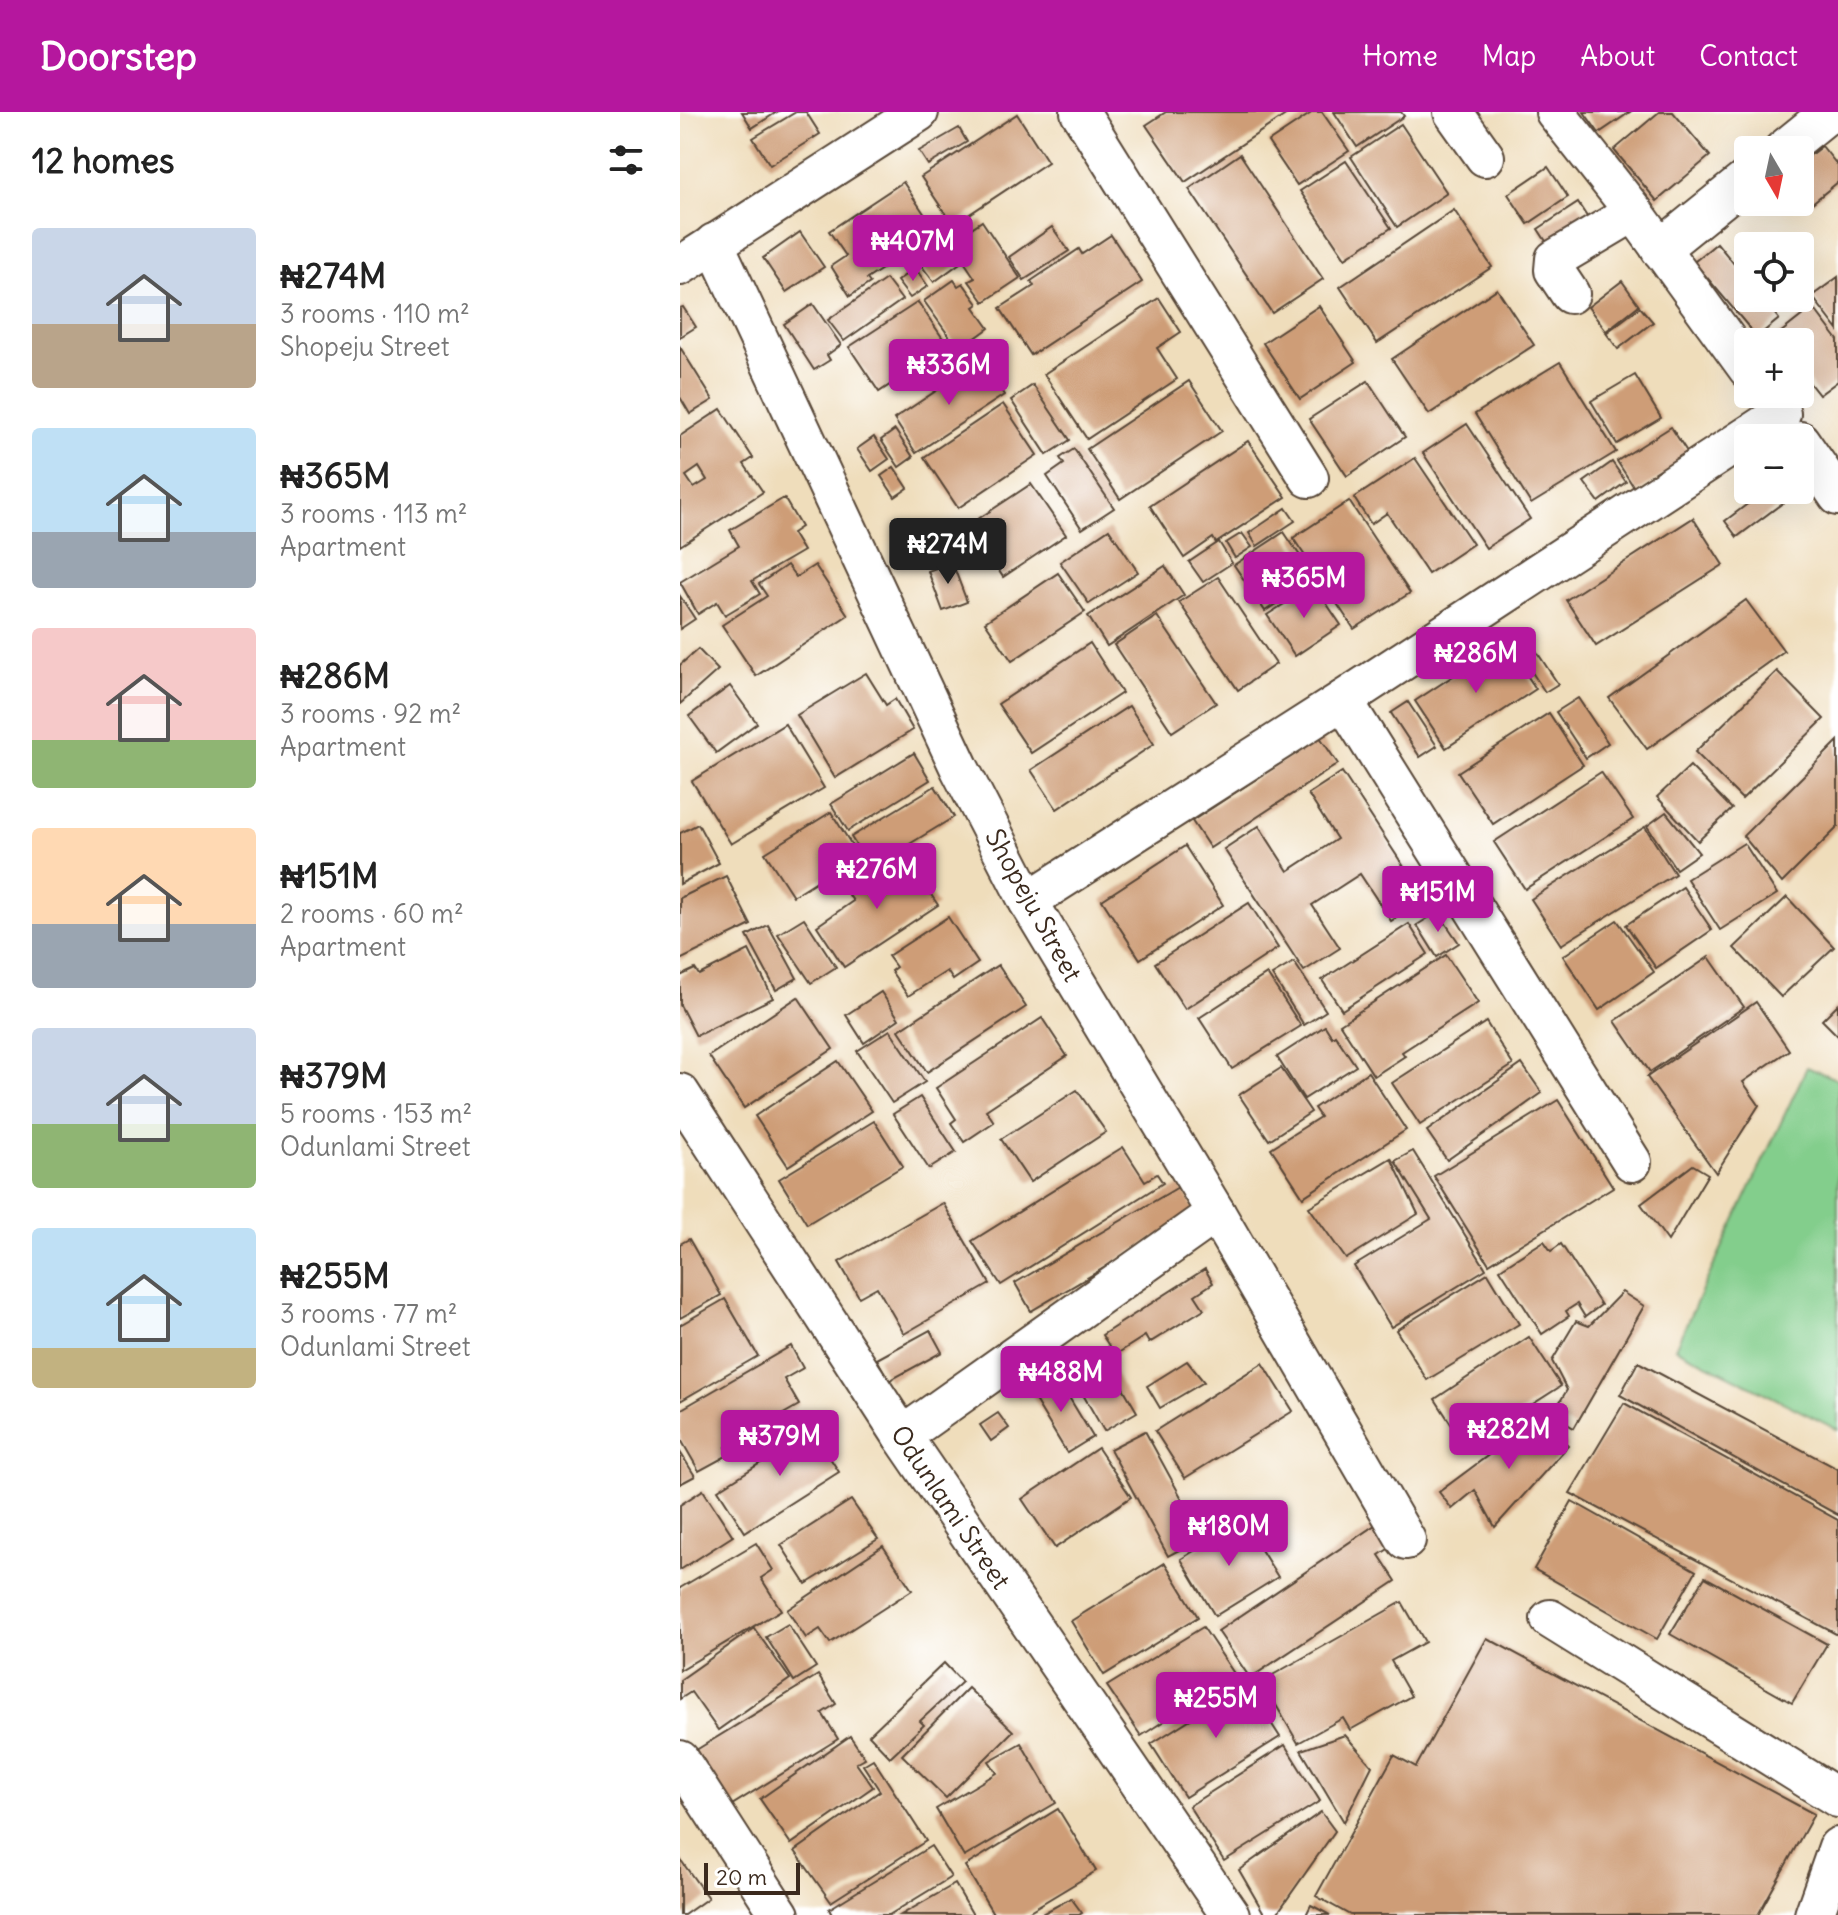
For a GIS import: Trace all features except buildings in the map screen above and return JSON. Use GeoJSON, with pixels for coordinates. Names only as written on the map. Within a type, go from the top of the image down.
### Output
{"type":"FeatureCollection","features":[{"type":"Feature","properties":{"kind":"street"},"geometry":{"type":"LineString","coordinates":[[680,266],[919,112]]}},
{"type":"Feature","properties":{"kind":"street"},"geometry":{"type":"LineString","coordinates":[[1080,112],[1309,478]]}},
{"type":"Feature","properties":{"kind":"street"},"geometry":{"type":"LineString","coordinates":[[1453,112],[1485,157]]}},
{"type":"Feature","properties":{"kind":"street"},"geometry":{"type":"LineString","coordinates":[[1555,112],[1634,212],[1734,350]]}},
{"type":"Feature","properties":{"kind":"street"},"geometry":{"type":"LineString","coordinates":[[1800,136],[1830,112]]}},
{"type":"Feature","properties":{"kind":"street"},"geometry":{"type":"LineString","coordinates":[[1660,249],[1734,189]]}},
{"type":"Feature","properties":{"kind":"street"},"geometry":{"type":"LineString","coordinates":[[1570,294],[1554,270],[1555,259],[1634,212]]}},
{"type":"Feature","properties":{"kind":"street","name":"Shopeju Street"},"geometry":{"type":"LineString","coordinates":[[714,243],[953,755],[1028,901],[1216,1213],[1406,1540]]}},
{"type":"Feature","properties":{"kind":"street"},"geometry":{"type":"LineString","coordinates":[[1028,901],[1786,422],[1838,496]]}},
{"type":"Feature","properties":{"kind":"street"},"geometry":{"type":"LineString","coordinates":[[1343,700],[1632,1162]]}},
{"type":"Feature","properties":{"kind":"street","name":"Odunlami Street"},"geometry":{"type":"LineString","coordinates":[[680,1093],[902,1436],[1230,1915]]}},
{"type":"Feature","properties":{"kind":"street"},"geometry":{"type":"LineString","coordinates":[[902,1436],[1216,1213]]}},
{"type":"Feature","properties":{"kind":"street"},"geometry":{"type":"LineString","coordinates":[[1550,1619],[1838,1798]]}},
{"type":"Feature","properties":{"kind":"street"},"geometry":{"type":"LineString","coordinates":[[680,1760],[780,1915]]}},
{"type":"Feature","properties":{"kind":"street"},"geometry":{"type":"LineString","coordinates":[[1814,1915],[1838,1847]]}},
{"type":"Feature","properties":{"kind":"green space"},"geometry":{"type":"Polygon","coordinates":[[[1807,1067],[1838,1080],[1838,1430],[1675,1348],[1807,1067]]]}}]}
